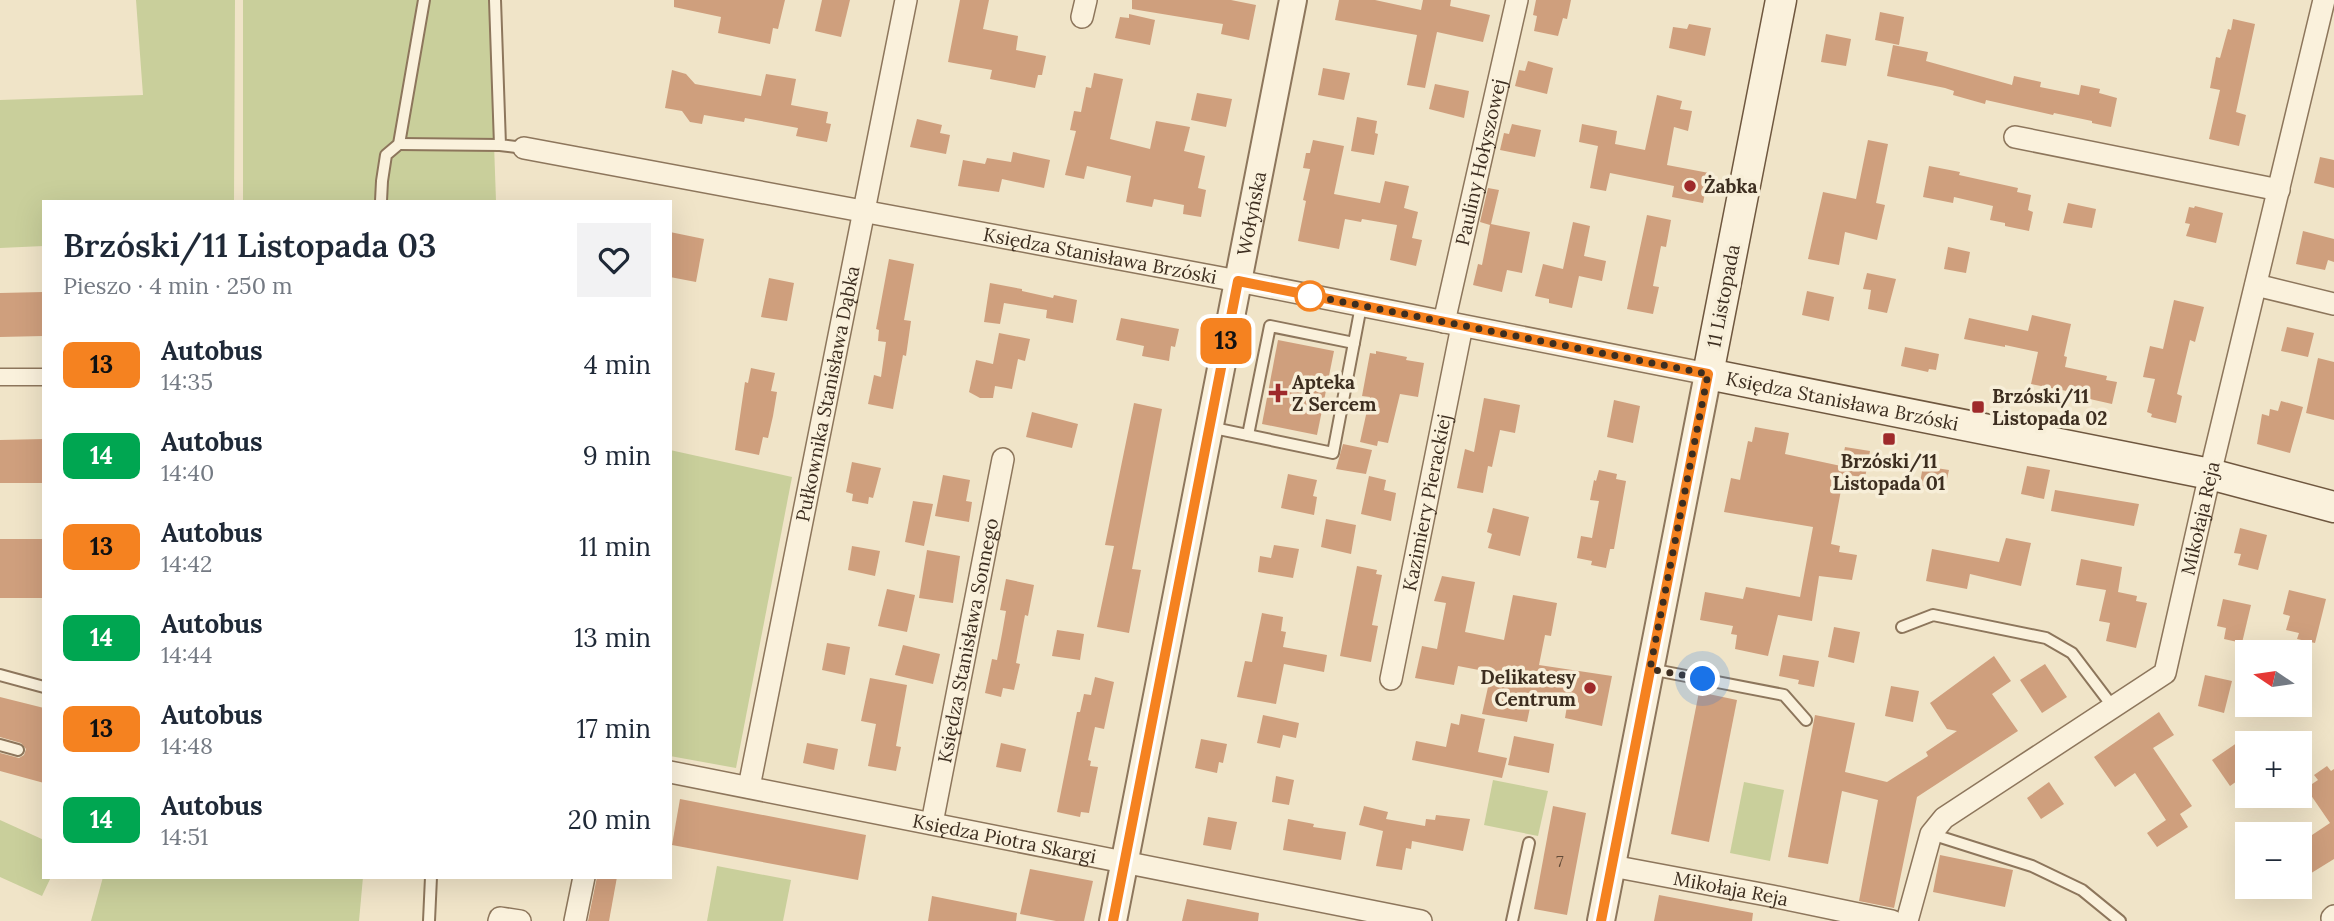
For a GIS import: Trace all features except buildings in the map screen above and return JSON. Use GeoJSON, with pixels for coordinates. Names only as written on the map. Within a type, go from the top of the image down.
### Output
{"type":"FeatureCollection","features":[{"type":"Feature","properties":{"kind":"main road","name":"11 Listopada"},"geometry":{"type":"LineString","coordinates":[[1708,374],[1781,0]]}},
{"type":"Feature","properties":{"kind":"main road","name":"Księdza Stanisława Brzóski"},"geometry":{"type":"LineString","coordinates":[[1708,374],[2210,474],[2334,507]]}},
{"type":"Feature","properties":{"kind":"street","name":"Pułkownika Stanisława Dąbka"},"geometry":{"type":"LineString","coordinates":[[749,787],[905,0]]}},
{"type":"Feature","properties":{"kind":"street","name":"Wołyńska"},"geometry":{"type":"LineString","coordinates":[[1113,921],[1293,0]]}},
{"type":"Feature","properties":{"kind":"street","name":"Pauliny Hołyszowej"},"geometry":{"type":"LineString","coordinates":[[1453,324],[1517,0]]}},
{"type":"Feature","properties":{"kind":"street","name":"Mikołaja Reja"},"geometry":{"type":"LineString","coordinates":[[1931,834],[1944,818],[2165,673],[2324,0]]}},
{"type":"Feature","properties":{"kind":"street"},"geometry":{"type":"LineString","coordinates":[[2015,138],[2279,190]]}},
{"type":"Feature","properties":{"kind":"street","name":"Księdza Stanisława Brzóski"},"geometry":{"type":"LineString","coordinates":[[524,148],[1238,281],[1708,374]]}},
{"type":"Feature","properties":{"kind":"street"},"geometry":{"type":"LineString","coordinates":[[2256,285],[2334,304]]}},
{"type":"Feature","properties":{"kind":"street","name":"Kazimiery Pierackiej"},"geometry":{"type":"LineString","coordinates":[[1391,679],[1453,324]]}},
{"type":"Feature","properties":{"kind":"street","name":"11 Listopada"},"geometry":{"type":"LineString","coordinates":[[1601,921],[1708,374]]}},
{"type":"Feature","properties":{"kind":"street"},"geometry":{"type":"LineString","coordinates":[[0,377],[42,377]]}},
{"type":"Feature","properties":{"kind":"street","name":"Księdza Stanisława Sonnego"},"geometry":{"type":"LineString","coordinates":[[932,823],[1003,459]]}},
{"type":"Feature","properties":{"kind":"street","name":"Księdza Piotra Skargi"},"geometry":{"type":"LineString","coordinates":[[672,772],[1421,921]]}},
{"type":"Feature","properties":{"kind":"street"},"geometry":{"type":"LineString","coordinates":[[1907,921],[1931,834]]}},
{"type":"Feature","properties":{"kind":"street","name":"Mikołaja Reja"},"geometry":{"type":"LineString","coordinates":[[1612,866],[1772,895],[1892,921]]}},
{"type":"Feature","properties":{"kind":"street"},"geometry":{"type":"LineString","coordinates":[[575,921],[584,879]]}},
{"type":"Feature","properties":{"kind":"street"},"geometry":{"type":"LineString","coordinates":[[499,921],[500,918],[520,921]]}},
{"type":"Feature","properties":{"kind":"lane"},"geometry":{"type":"LineString","coordinates":[[382,200],[386,155],[399,144],[424,0]]}},
{"type":"Feature","properties":{"kind":"lane"},"geometry":{"type":"LineString","coordinates":[[495,0],[500,145]]}},
{"type":"Feature","properties":{"kind":"lane"},"geometry":{"type":"LineString","coordinates":[[399,144],[500,145],[524,148]]}},
{"type":"Feature","properties":{"kind":"lane"},"geometry":{"type":"LineString","coordinates":[[1209,427],[1333,453],[1361,306]]}},
{"type":"Feature","properties":{"kind":"lane"},"geometry":{"type":"LineString","coordinates":[[1248,435],[1270,326],[1354,343]]}},
{"type":"Feature","properties":{"kind":"lane"},"geometry":{"type":"LineString","coordinates":[[1902,627],[1933,615],[2046,638],[2072,653],[2113,707]]}},
{"type":"Feature","properties":{"kind":"lane"},"geometry":{"type":"LineString","coordinates":[[1650,669],[1784,695],[1806,720]]}},
{"type":"Feature","properties":{"kind":"lane"},"geometry":{"type":"LineString","coordinates":[[0,675],[42,686]]}},
{"type":"Feature","properties":{"kind":"lane"},"geometry":{"type":"LineString","coordinates":[[0,745],[18,750]]}},
{"type":"Feature","properties":{"kind":"lane"},"geometry":{"type":"LineString","coordinates":[[1931,834],[2032,866],[2082,890],[2120,921]]}},
{"type":"Feature","properties":{"kind":"lane"},"geometry":{"type":"LineString","coordinates":[[1513,921],[1529,844]]}},
{"type":"Feature","properties":{"kind":"lane"},"geometry":{"type":"LineString","coordinates":[[429,921],[431,879]]}},
{"type":"Feature","properties":{"kind":"green space"},"geometry":{"type":"Polygon","coordinates":[[[136,0],[235,0],[234,200],[42,200],[42,246],[0,248],[0,100],[143,95],[136,0]]]}},
{"type":"Feature","properties":{"kind":"green space"},"geometry":{"type":"Polygon","coordinates":[[[243,0],[489,0],[496,200],[243,200],[243,0]]]}},
{"type":"Feature","properties":{"kind":"green space"},"geometry":{"type":"Polygon","coordinates":[[[672,450],[792,477],[736,768],[672,756],[672,450]]]}},
{"type":"Feature","properties":{"kind":"green space"},"geometry":{"type":"Polygon","coordinates":[[[1493,780],[1548,791],[1538,836],[1484,825],[1493,780]]]}},
{"type":"Feature","properties":{"kind":"green space"},"geometry":{"type":"Polygon","coordinates":[[[1744,782],[1784,790],[1770,861],[1730,853],[1744,782]]]}},
{"type":"Feature","properties":{"kind":"green space"},"geometry":{"type":"Polygon","coordinates":[[[0,820],[42,839],[42,879],[50,879],[42,896],[0,877],[0,820]]]}},
{"type":"Feature","properties":{"kind":"green space"},"geometry":{"type":"Polygon","coordinates":[[[717,866],[791,880],[783,921],[707,921],[717,866]]]}},
{"type":"Feature","properties":{"kind":"green space"},"geometry":{"type":"Polygon","coordinates":[[[102,879],[363,879],[359,921],[91,921],[102,879]]]}},
{"type":"Feature","properties":{"kind":"bus line","name":"13"},"geometry":{"type":"LineString","coordinates":[[1113,921],[1238,281],[1708,374],[1601,921]]}},
{"type":"Feature","properties":{"kind":"place","name":"Żabka"},"geometry":{"type":"Point","coordinates":[1690,186]}},
{"type":"Feature","properties":{"kind":"place","name":"Apteka Z Sercem"},"geometry":{"type":"Point","coordinates":[1278,393]}},
{"type":"Feature","properties":{"kind":"place","name":"Brzóski/11 Listopada 02"},"geometry":{"type":"Point","coordinates":[1978,407]}},
{"type":"Feature","properties":{"kind":"place","name":"Brzóski/11 Listopada 01"},"geometry":{"type":"Point","coordinates":[1889,439]}},
{"type":"Feature","properties":{"kind":"place","name":"Delikatesy Centrum"},"geometry":{"type":"Point","coordinates":[1590,688]}},
{"type":"Feature","properties":{"kind":"route"},"geometry":{"type":"LineString","coordinates":[[1310,296],[1308,295],[1708,374],[1650,669],[1703,679]]}}]}
